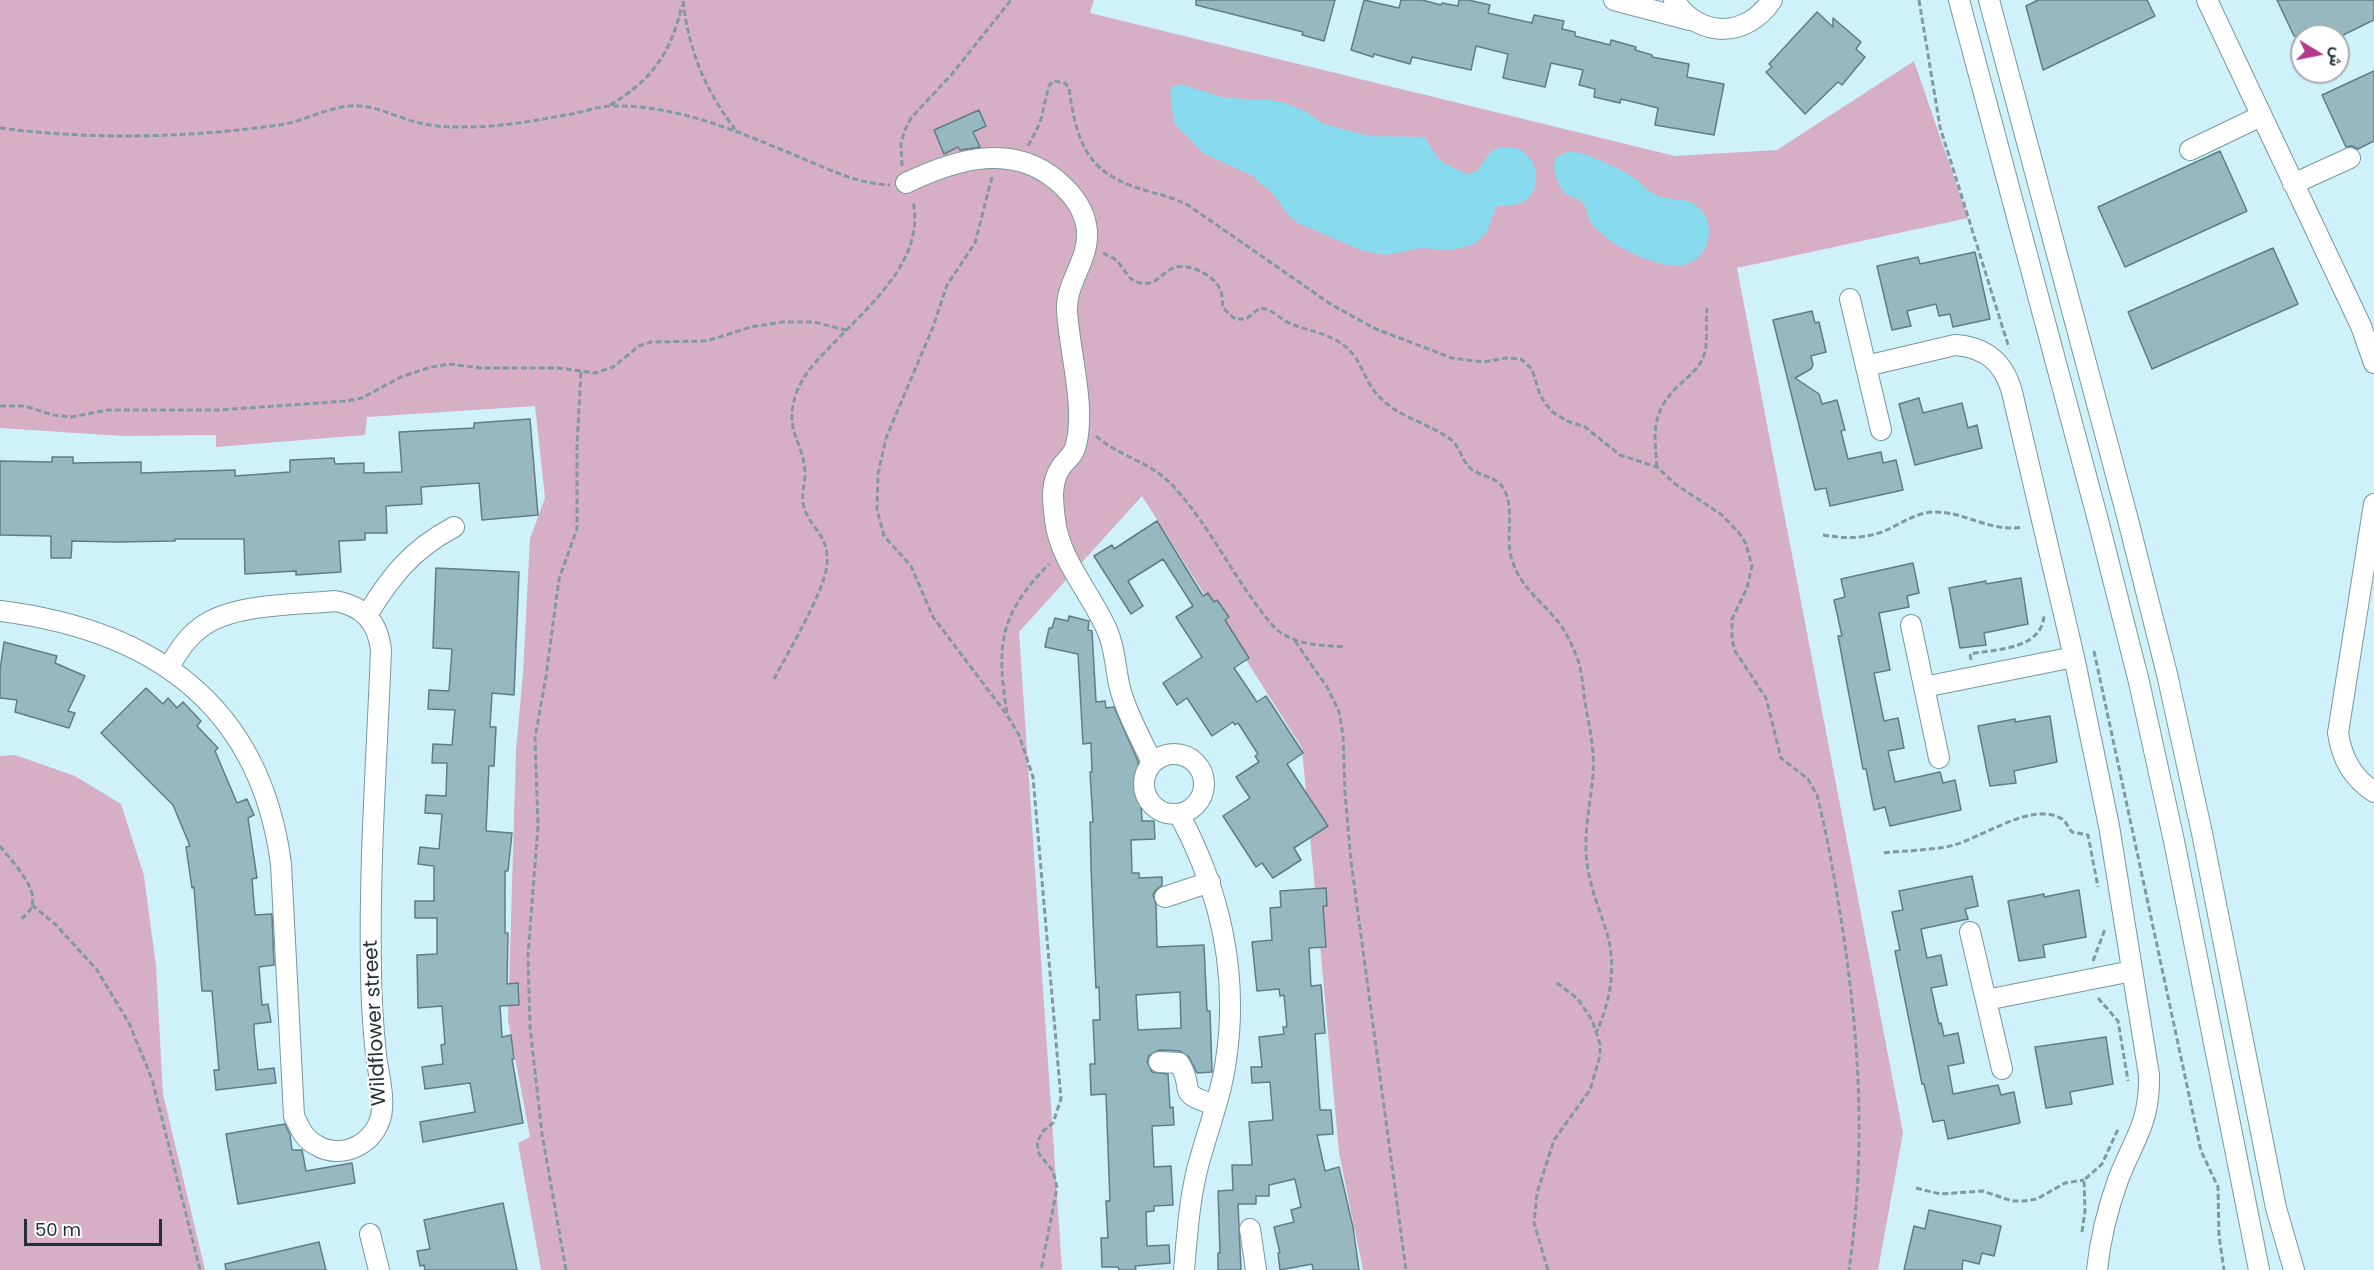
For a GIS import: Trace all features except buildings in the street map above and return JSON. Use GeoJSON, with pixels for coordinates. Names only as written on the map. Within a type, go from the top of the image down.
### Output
{"type":"FeatureCollection","features":[{"type":"Feature","properties":{"kind":"street"},"geometry":{"type":"LineString","coordinates":[[1614,0],[1714,28],[1736,28],[1750,22],[1762,13],[1772,0]]}},
{"type":"Feature","properties":{"kind":"street"},"geometry":{"type":"LineString","coordinates":[[1674,0],[1683,13],[1693,21]]}},
{"type":"Feature","properties":{"kind":"street"},"geometry":{"type":"LineString","coordinates":[[1959,0],[2142,693],[2175,841],[2259,1270]]}},
{"type":"Feature","properties":{"kind":"street"},"geometry":{"type":"LineString","coordinates":[[1989,0],[2130,527],[2164,663],[2202,833],[2276,1209],[2294,1270]]}},
{"type":"Feature","properties":{"kind":"street"},"geometry":{"type":"LineString","coordinates":[[2207,0],[2361,326],[2374,363]]}},
{"type":"Feature","properties":{"kind":"street"},"geometry":{"type":"LineString","coordinates":[[2190,150],[2261,116]]}},
{"type":"Feature","properties":{"kind":"street"},"geometry":{"type":"LineString","coordinates":[[906,183],[947,165],[997,158],[1019,160],[1051,175],[1076,200],[1085,221],[1086,243],[1070,286],[1067,309],[1076,383],[1078,414],[1076,445],[1057,473],[1053,490],[1057,530],[1063,550],[1107,629],[1122,695],[1152,762]]}},
{"type":"Feature","properties":{"kind":"street"},"geometry":{"type":"LineString","coordinates":[[2293,184],[2350,158]]}},
{"type":"Feature","properties":{"kind":"street"},"geometry":{"type":"LineString","coordinates":[[1850,298],[1881,430]]}},
{"type":"Feature","properties":{"kind":"street"},"geometry":{"type":"LineString","coordinates":[[1866,366],[1955,345],[1969,346],[1993,357],[2002,367],[2012,392],[2074,657],[2109,826],[2148,1060],[2148,1106],[2140,1136],[2125,1164],[2114,1195],[2097,1270]]}},
{"type":"Feature","properties":{"kind":"street"},"geometry":{"type":"LineString","coordinates":[[2374,504],[2338,734],[2345,762],[2359,780],[2374,792]]}},
{"type":"Feature","properties":{"kind":"street"},"geometry":{"type":"LineString","coordinates":[[168,668],[198,629],[231,612],[336,601],[347,603],[366,615],[387,582],[410,556],[454,527]]}},
{"type":"Feature","properties":{"kind":"street","name":"Wildflower street"},"geometry":{"type":"LineString","coordinates":[[0,611],[57,620],[103,634],[135,648],[168,668],[191,686],[218,713],[247,753],[260,779],[277,835],[281,864],[294,1116],[302,1133],[316,1145],[333,1151],[351,1150],[367,1141],[378,1127],[383,1108],[373,1017],[370,942],[381,650],[380,637],[375,625],[366,615]]}},
{"type":"Feature","properties":{"kind":"street"},"geometry":{"type":"LineString","coordinates":[[1911,625],[1939,758]]}},
{"type":"Feature","properties":{"kind":"street"},"geometry":{"type":"LineString","coordinates":[[1924,687],[2074,657]]}},
{"type":"Feature","properties":{"kind":"street"},"geometry":{"type":"LineString","coordinates":[[1170,753],[1190,758],[1202,774],[1204,784],[1197,803],[1189,810],[1179,814],[1170,814],[1153,806],[1147,798],[1143,779],[1152,762],[1170,753]]}},
{"type":"Feature","properties":{"kind":"street"},"geometry":{"type":"LineString","coordinates":[[1179,814],[1210,882],[1225,941],[1230,1002],[1226,1063],[1193,1186],[1184,1270]]}},
{"type":"Feature","properties":{"kind":"street"},"geometry":{"type":"LineString","coordinates":[[1165,897],[1210,882]]}},
{"type":"Feature","properties":{"kind":"street"},"geometry":{"type":"LineString","coordinates":[[1970,932],[2002,1069]]}},
{"type":"Feature","properties":{"kind":"street"},"geometry":{"type":"LineString","coordinates":[[1986,1000],[2132,971]]}},
{"type":"Feature","properties":{"kind":"street"},"geometry":{"type":"LineString","coordinates":[[1158,1062],[1179,1063],[1188,1094],[1194,1099],[1216,1105]]}},
{"type":"Feature","properties":{"kind":"street"},"geometry":{"type":"LineString","coordinates":[[1250,1229],[1256,1270]]}},
{"type":"Feature","properties":{"kind":"street"},"geometry":{"type":"LineString","coordinates":[[370,1234],[378,1270]]}},
{"type":"Feature","properties":{"kind":"path"},"geometry":{"type":"LineString","coordinates":[[774,679],[822,586],[827,564],[825,543],[821,533],[804,507],[805,470],[792,426],[794,401],[810,368],[891,280],[904,261],[912,242],[916,222],[914,202],[906,183],[900,157],[905,130],[912,118],[952,74],[1011,0]]}},
{"type":"Feature","properties":{"kind":"path"},"geometry":{"type":"LineString","coordinates":[[683,1],[686,30],[694,57],[719,108],[736,131]]}},
{"type":"Feature","properties":{"kind":"path"},"geometry":{"type":"LineString","coordinates":[[609,106],[631,92],[651,74],[666,52],[677,28],[683,1]]}},
{"type":"Feature","properties":{"kind":"path"},"geometry":{"type":"LineString","coordinates":[[1019,160],[1040,123],[1049,85],[1054,81],[1065,83],[1075,124],[1086,153],[1115,179],[1140,189],[1173,197],[1188,205],[1332,305],[1376,329],[1452,358],[1484,362],[1506,358],[1521,359],[1533,369],[1540,396],[1551,411],[1567,421],[1585,427],[1620,455],[1657,467],[1675,484],[1722,515],[1740,534],[1750,555],[1751,578],[1732,619],[1732,640],[1739,661],[1758,683],[1767,698],[1781,758],[1793,770],[1808,779],[1814,787],[1820,805],[1846,950],[1860,1088],[1859,1188],[1849,1270]]}},
{"type":"Feature","properties":{"kind":"path"},"geometry":{"type":"LineString","coordinates":[[0,128],[45,133],[121,136],[217,131],[286,124],[336,108],[351,106],[381,110],[439,127],[472,128],[518,123],[609,106],[660,111],[736,131],[858,182],[891,186],[906,183]]}},
{"type":"Feature","properties":{"kind":"path"},"geometry":{"type":"LineString","coordinates":[[997,158],[975,243],[946,285],[933,327],[886,438],[878,474],[877,501],[879,524],[884,536],[910,566],[933,617],[1007,715],[1019,735],[1034,777],[1061,1099],[1053,1123],[1043,1131],[1037,1142],[1039,1154],[1053,1171],[1057,1188],[1041,1270]]}},
{"type":"Feature","properties":{"kind":"path"},"geometry":{"type":"LineString","coordinates":[[1086,243],[1112,257],[1133,281],[1147,284],[1174,268],[1182,266],[1192,268],[1215,282],[1222,295],[1223,308],[1235,319],[1246,319],[1257,310],[1266,309],[1290,324],[1322,332],[1335,339],[1357,359],[1369,383],[1385,403],[1448,438],[1459,448],[1469,467],[1492,477],[1505,492],[1508,501],[1508,542],[1515,570],[1532,596],[1565,631],[1578,661],[1581,677],[1593,752],[1591,791],[1587,811],[1586,853],[1593,895],[1606,931],[1612,965],[1609,999],[1597,1031]]}},
{"type":"Feature","properties":{"kind":"path"},"geometry":{"type":"LineString","coordinates":[[1657,467],[1655,437],[1657,416],[1667,398],[1695,370],[1704,355],[1707,308]]}},
{"type":"Feature","properties":{"kind":"path"},"geometry":{"type":"LineString","coordinates":[[0,406],[25,406],[53,415],[71,417],[108,410],[182,411],[346,401],[362,398],[401,377],[449,364],[481,368],[543,368],[596,373],[621,362],[639,346],[651,342],[707,341],[767,324],[814,322],[846,330]]}},
{"type":"Feature","properties":{"kind":"path"},"geometry":{"type":"LineString","coordinates":[[566,1270],[542,1134],[530,1027],[528,955],[538,826],[536,738],[559,579],[577,529],[577,445],[581,371]]}},
{"type":"Feature","properties":{"kind":"path"},"geometry":{"type":"LineString","coordinates":[[1078,414],[1100,440],[1146,464],[1173,486],[1269,621],[1285,636],[1294,641],[1346,647]]}},
{"type":"Feature","properties":{"kind":"path"},"geometry":{"type":"LineString","coordinates":[[1823,535],[1844,538],[1879,533],[1912,516],[1924,513],[1947,513],[2003,529],[2023,527],[2021,518]]}},
{"type":"Feature","properties":{"kind":"path"},"geometry":{"type":"LineString","coordinates":[[1007,715],[1000,665],[1005,630],[1019,598],[1029,584],[1063,550]]}},
{"type":"Feature","properties":{"kind":"path"},"geometry":{"type":"LineString","coordinates":[[1973,677],[1970,654],[2018,645],[2032,639],[2041,628],[2044,612]]}},
{"type":"Feature","properties":{"kind":"path"},"geometry":{"type":"LineString","coordinates":[[1294,641],[1329,690],[1342,723],[1351,861],[1406,1270]]}},
{"type":"Feature","properties":{"kind":"path"},"geometry":{"type":"LineString","coordinates":[[0,846],[31,887],[33,893],[33,905],[25,917],[19,920]]}},
{"type":"Feature","properties":{"kind":"path"},"geometry":{"type":"LineString","coordinates":[[33,905],[77,947],[97,970],[129,1023],[152,1080],[200,1270]]}},
{"type":"Feature","properties":{"kind":"path"},"geometry":{"type":"LineString","coordinates":[[1548,1270],[1534,1223],[1537,1193],[1554,1140],[1560,1129],[1585,1100],[1595,1079],[1600,1056],[1597,1031],[1592,1020],[1578,999],[1557,983]]}},
{"type":"Feature","properties":{"kind":"path"},"geometry":{"type":"LineString","coordinates":[[1916,1188],[1941,1194],[1983,1191],[2012,1201],[2025,1202],[2037,1199],[2065,1183],[2084,1180]]}},
{"type":"Feature","properties":{"kind":"shaded area"},"geometry":{"type":"Polygon","coordinates":[[[0,0],[1094,0],[1090,13],[1675,156],[1777,150],[1914,61],[1968,218],[1737,268],[1903,1133],[1878,1270],[1363,1270],[1339,1153],[1302,748],[1142,496],[1019,632],[1062,1270],[541,1270],[518,1143],[530,1137],[508,1020],[516,750],[523,673],[530,539],[545,498],[535,406],[367,417],[365,435],[216,447],[216,435],[123,436],[0,428],[0,0]]]}},
{"type":"Feature","properties":{"kind":"shaded area"},"geometry":{"type":"Polygon","coordinates":[[[15,755],[75,776],[121,804],[144,876],[156,966],[163,1094],[205,1270],[0,1270],[0,756],[15,755]]]}},
{"type":"Feature","properties":{"kind":"water"},"geometry":{"type":"Polygon","coordinates":[[[1180,84],[1226,98],[1271,100],[1288,104],[1305,111],[1324,124],[1369,136],[1425,137],[1432,150],[1444,163],[1466,174],[1480,168],[1495,149],[1508,147],[1517,149],[1530,159],[1536,175],[1536,184],[1533,192],[1523,202],[1496,207],[1487,232],[1475,244],[1451,250],[1422,248],[1386,255],[1363,251],[1298,223],[1289,216],[1273,194],[1253,176],[1203,153],[1174,123],[1170,92],[1172,87],[1180,84]]]}},
{"type":"Feature","properties":{"kind":"water"},"geometry":{"type":"Polygon","coordinates":[[[1570,151],[1614,166],[1656,195],[1694,204],[1707,219],[1709,228],[1706,247],[1700,255],[1684,265],[1666,265],[1634,254],[1608,239],[1590,222],[1582,202],[1566,194],[1558,181],[1554,166],[1556,157],[1570,151]]]}}]}
